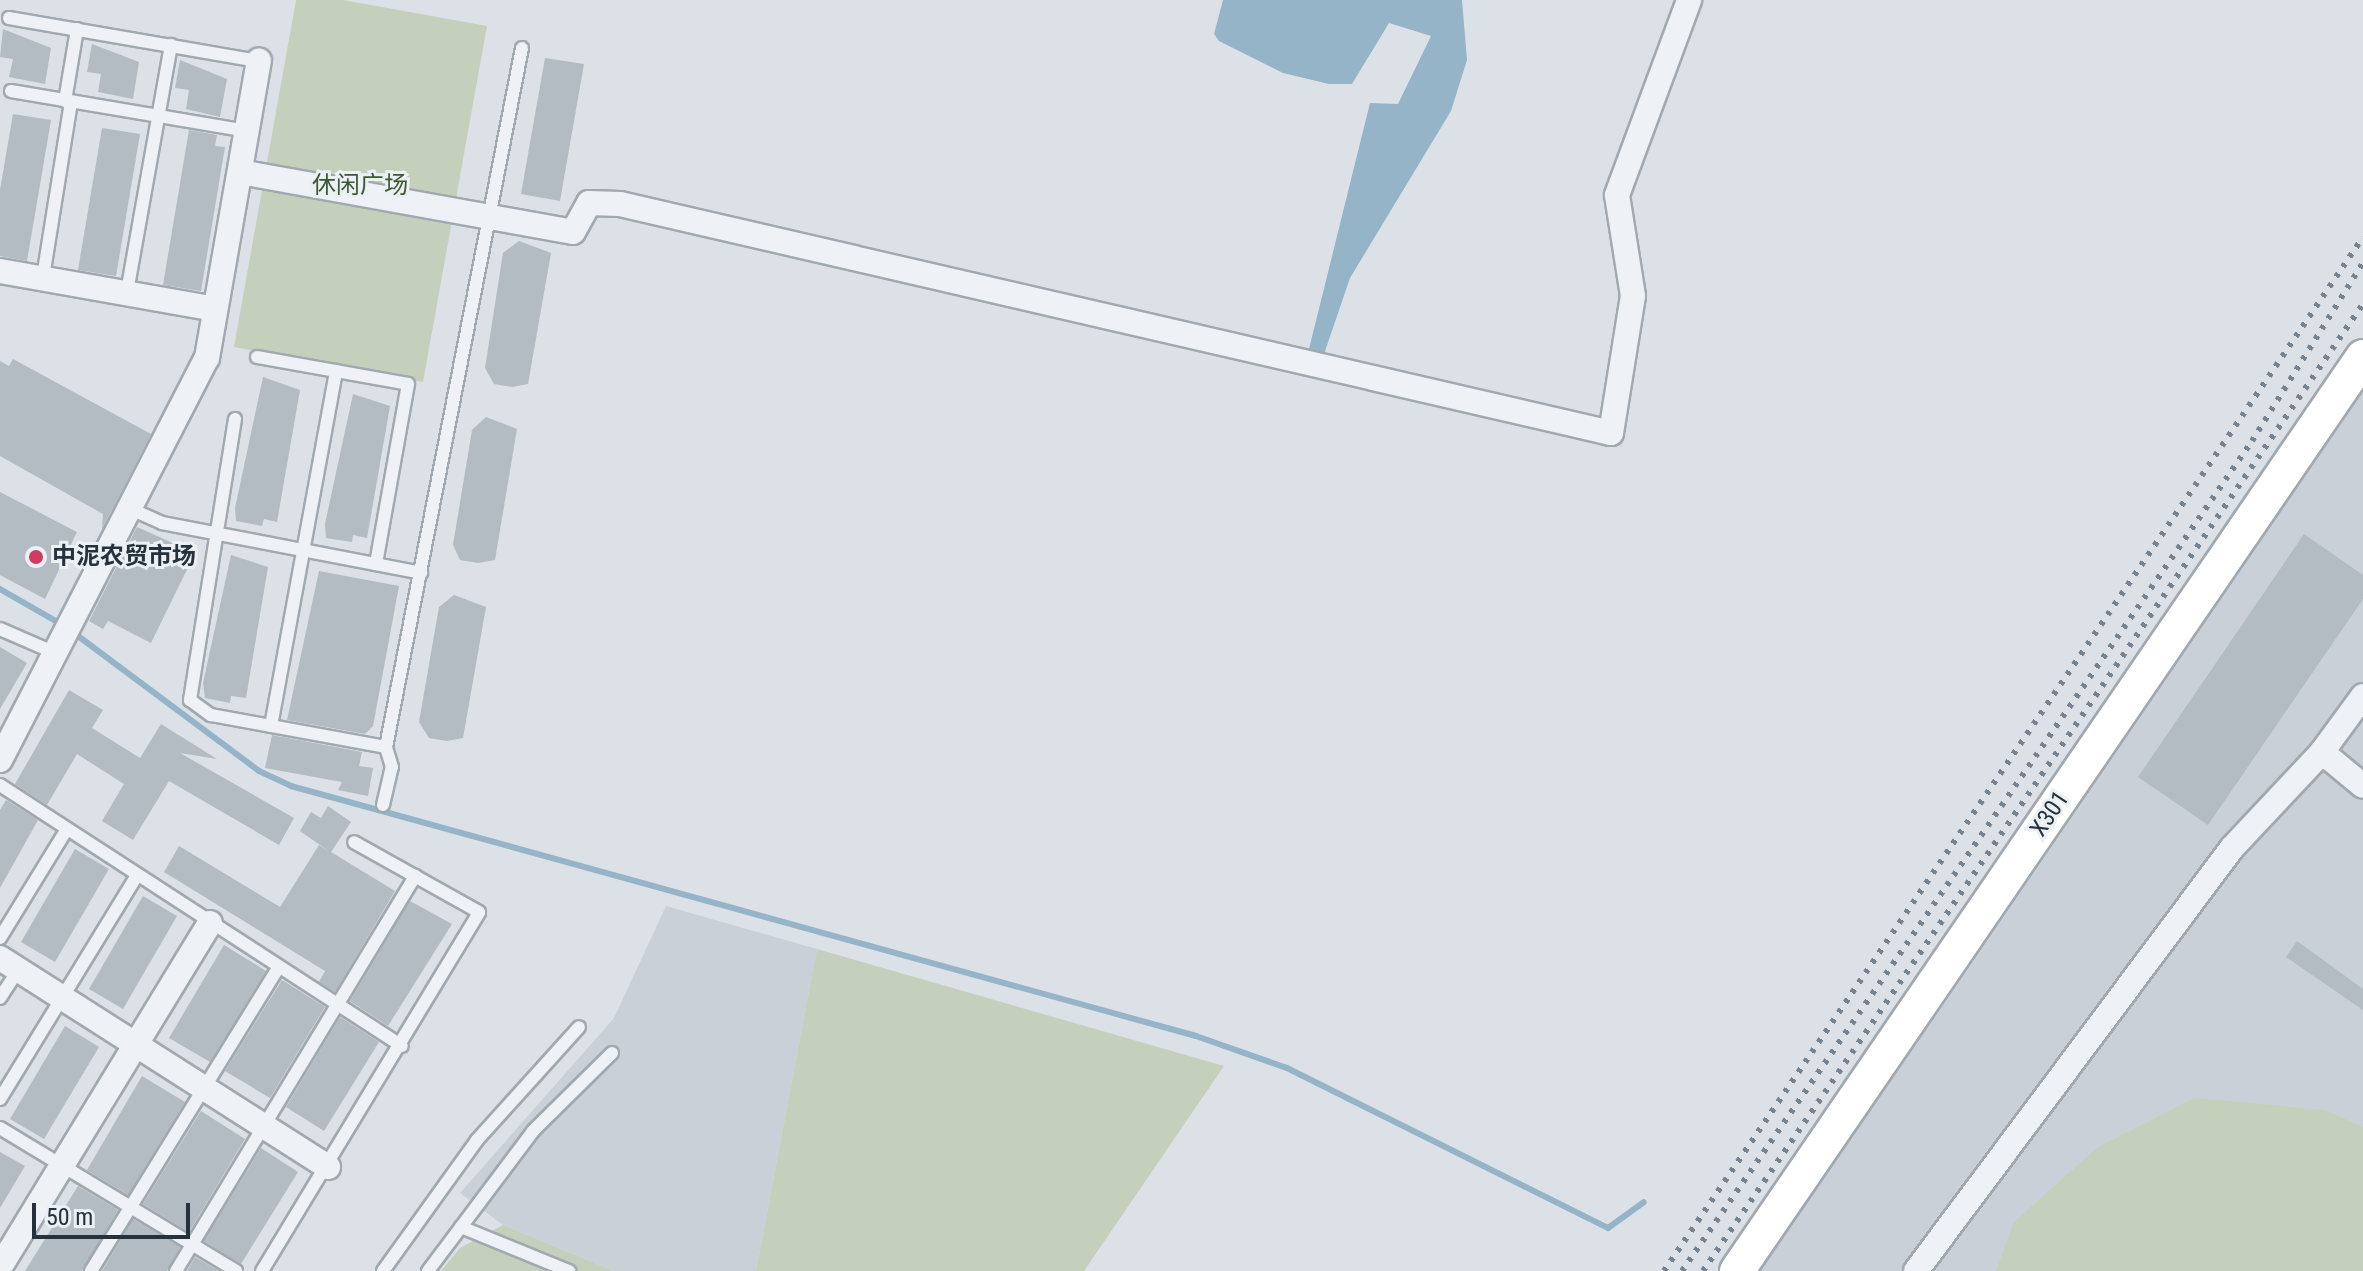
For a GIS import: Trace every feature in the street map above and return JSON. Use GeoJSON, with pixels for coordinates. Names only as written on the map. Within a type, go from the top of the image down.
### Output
{"type":"FeatureCollection","features":[{"type":"Feature","properties":{"kind":"main road","name":"X301"},"geometry":{"type":"LineString","coordinates":[[1737,1271],[2363,357]]}},
{"type":"Feature","properties":{"kind":"street"},"geometry":{"type":"LineString","coordinates":[[240,172],[573,232],[589,203],[620,204],[1611,433],[1633,296],[1617,195],[1689,0]]}},
{"type":"Feature","properties":{"kind":"street"},"geometry":{"type":"LineString","coordinates":[[0,760],[46,683],[61,636],[133,510],[202,372],[259,61]]}},
{"type":"Feature","properties":{"kind":"street"},"geometry":{"type":"LineString","coordinates":[[0,271],[215,309]]}},
{"type":"Feature","properties":{"kind":"street"},"geometry":{"type":"LineString","coordinates":[[1916,1271],[2232,848],[2322,752],[2363,696]]}},
{"type":"Feature","properties":{"kind":"street"},"geometry":{"type":"LineString","coordinates":[[2322,752],[2363,786]]}},
{"type":"Feature","properties":{"kind":"street"},"geometry":{"type":"LineString","coordinates":[[0,1267],[210,923]]}},
{"type":"Feature","properties":{"kind":"street"},"geometry":{"type":"LineString","coordinates":[[9,964],[328,1167]]}},
{"type":"Feature","properties":{"kind":"lane"},"geometry":{"type":"LineString","coordinates":[[9,18],[259,61]]}},
{"type":"Feature","properties":{"kind":"lane"},"geometry":{"type":"LineString","coordinates":[[43,277],[77,29]]}},
{"type":"Feature","properties":{"kind":"lane"},"geometry":{"type":"LineString","coordinates":[[127,292],[171,45]]}},
{"type":"Feature","properties":{"kind":"lane"},"geometry":{"type":"LineString","coordinates":[[383,805],[392,767],[386,747],[522,48]]}},
{"type":"Feature","properties":{"kind":"lane"},"geometry":{"type":"LineString","coordinates":[[11,91],[247,131]]}},
{"type":"Feature","properties":{"kind":"lane"},"geometry":{"type":"LineString","coordinates":[[257,357],[408,384],[376,564]]}},
{"type":"Feature","properties":{"kind":"lane"},"geometry":{"type":"LineString","coordinates":[[271,726],[336,371]]}},
{"type":"Feature","properties":{"kind":"lane"},"geometry":{"type":"LineString","coordinates":[[235,419],[214,534],[190,700],[211,715],[386,747]]}},
{"type":"Feature","properties":{"kind":"lane"},"geometry":{"type":"LineString","coordinates":[[133,510],[214,534],[421,573]]}},
{"type":"Feature","properties":{"kind":"lane"},"geometry":{"type":"LineString","coordinates":[[0,629],[61,636]]}},
{"type":"Feature","properties":{"kind":"lane"},"geometry":{"type":"LineString","coordinates":[[0,785],[402,1046]]}},
{"type":"Feature","properties":{"kind":"lane"},"geometry":{"type":"LineString","coordinates":[[0,938],[67,829]]}},
{"type":"Feature","properties":{"kind":"lane"},"geometry":{"type":"LineString","coordinates":[[262,1271],[402,1046],[479,912],[354,842]]}},
{"type":"Feature","properties":{"kind":"lane"},"geometry":{"type":"LineString","coordinates":[[0,1099],[137,875]]}},
{"type":"Feature","properties":{"kind":"lane"},"geometry":{"type":"LineString","coordinates":[[176,1271],[415,876]]}},
{"type":"Feature","properties":{"kind":"lane"},"geometry":{"type":"LineString","coordinates":[[0,998],[9,964]]}},
{"type":"Feature","properties":{"kind":"lane"},"geometry":{"type":"LineString","coordinates":[[91,1271],[279,967]]}},
{"type":"Feature","properties":{"kind":"lane"},"geometry":{"type":"LineString","coordinates":[[383,1271],[477,1140],[579,1027]]}},
{"type":"Feature","properties":{"kind":"lane"},"geometry":{"type":"LineString","coordinates":[[428,1271],[533,1131],[612,1053]]}},
{"type":"Feature","properties":{"kind":"lane"},"geometry":{"type":"LineString","coordinates":[[0,1128],[236,1271]]}},
{"type":"Feature","properties":{"kind":"lane"},"geometry":{"type":"LineString","coordinates":[[461,1227],[569,1271]]}},
{"type":"Feature","properties":{"kind":"shaded area"},"geometry":{"type":"Polygon","coordinates":[[[2363,392],[2363,1271],[1759,1271],[1943,1006],[2363,392]]]}},
{"type":"Feature","properties":{"kind":"shaded area"},"geometry":{"type":"Polygon","coordinates":[[[666,906],[817,949],[756,1271],[614,1271],[503,1225],[460,1193],[614,1018],[666,906]]]}},
{"type":"Feature","properties":{"kind":"green space","name":"休闲广场"},"geometry":{"type":"Polygon","coordinates":[[[296,0],[343,0],[487,26],[423,382],[234,347],[296,0]]]}},
{"type":"Feature","properties":{"kind":"green space"},"geometry":{"type":"Polygon","coordinates":[[[817,949],[1224,1066],[1084,1271],[756,1271],[817,949]]]}},
{"type":"Feature","properties":{"kind":"green space"},"geometry":{"type":"Polygon","coordinates":[[[2195,1098],[2325,1110],[2363,1127],[2363,1271],[1996,1271],[2014,1222],[2098,1147],[2195,1098]]]}},
{"type":"Feature","properties":{"kind":"green space"},"geometry":{"type":"Polygon","coordinates":[[[503,1225],[614,1271],[441,1271],[460,1248],[503,1225]]]}},
{"type":"Feature","properties":{"kind":"water"},"geometry":{"type":"Polygon","coordinates":[[[1223,0],[1462,0],[1467,60],[1451,111],[1350,278],[1322,360],[1308,353],[1370,103],[1398,104],[1431,36],[1389,23],[1352,84],[1329,84],[1283,73],[1219,41],[1214,34],[1223,0]]]}},
{"type":"Feature","properties":{"kind":"building"},"geometry":{"type":"Polygon","coordinates":[[[3,29],[51,48],[45,84],[9,77],[13,59],[0,57],[3,29]]]}},
{"type":"Feature","properties":{"kind":"building"},"geometry":{"type":"Polygon","coordinates":[[[92,44],[139,62],[133,99],[98,92],[101,74],[87,72],[92,44]]]}},
{"type":"Feature","properties":{"kind":"building"},"geometry":{"type":"Polygon","coordinates":[[[545,58],[584,64],[560,201],[521,194],[545,58]]]}},
{"type":"Feature","properties":{"kind":"building"},"geometry":{"type":"Polygon","coordinates":[[[180,60],[227,79],[220,117],[186,109],[189,90],[175,88],[180,60]]]}},
{"type":"Feature","properties":{"kind":"building"},"geometry":{"type":"Polygon","coordinates":[[[13,114],[51,120],[27,261],[0,256],[0,190],[13,114]]]}},
{"type":"Feature","properties":{"kind":"building"},"geometry":{"type":"Polygon","coordinates":[[[102,128],[140,134],[116,276],[78,270],[102,128]]]}},
{"type":"Feature","properties":{"kind":"building"},"geometry":{"type":"Polygon","coordinates":[[[189,130],[217,135],[215,146],[225,147],[201,291],[163,285],[189,130]]]}},
{"type":"Feature","properties":{"kind":"building"},"geometry":{"type":"Polygon","coordinates":[[[519,241],[551,253],[528,384],[512,387],[494,384],[485,368],[503,253],[519,241]]]}},
{"type":"Feature","properties":{"kind":"building"},"geometry":{"type":"Polygon","coordinates":[[[13,359],[151,434],[102,529],[103,514],[0,456],[0,361],[9,366],[13,359]]]}},
{"type":"Feature","properties":{"kind":"building"},"geometry":{"type":"Polygon","coordinates":[[[263,377],[300,390],[277,522],[264,519],[262,526],[236,521],[235,508],[263,377]]]}},
{"type":"Feature","properties":{"kind":"building"},"geometry":{"type":"Polygon","coordinates":[[[353,394],[390,406],[367,538],[353,535],[352,542],[326,538],[325,524],[353,394]]]}},
{"type":"Feature","properties":{"kind":"building"},"geometry":{"type":"Polygon","coordinates":[[[486,417],[517,429],[495,560],[478,563],[460,560],[453,545],[472,430],[486,417]]]}},
{"type":"Feature","properties":{"kind":"building","name":"中泥农贸市场"},"geometry":{"type":"Polygon","coordinates":[[[0,492],[77,532],[45,599],[0,575],[0,492]]]}},
{"type":"Feature","properties":{"kind":"building"},"geometry":{"type":"Polygon","coordinates":[[[137,527],[195,553],[151,643],[108,621],[103,629],[89,621],[137,527]]]}},
{"type":"Feature","properties":{"kind":"building"},"geometry":{"type":"Polygon","coordinates":[[[2304,534],[2363,575],[2363,599],[2208,825],[2138,777],[2304,534]]]}},
{"type":"Feature","properties":{"kind":"building"},"geometry":{"type":"Polygon","coordinates":[[[231,555],[268,567],[246,698],[231,696],[230,703],[205,698],[203,683],[231,555]]]}},
{"type":"Feature","properties":{"kind":"building"},"geometry":{"type":"Polygon","coordinates":[[[319,571],[399,586],[373,726],[365,734],[287,720],[319,571]]]}},
{"type":"Feature","properties":{"kind":"building"},"geometry":{"type":"Polygon","coordinates":[[[454,595],[486,607],[463,738],[447,741],[429,738],[419,722],[439,607],[454,595]]]}},
{"type":"Feature","properties":{"kind":"building"},"geometry":{"type":"Polygon","coordinates":[[[0,647],[27,663],[0,709],[0,647]]]}},
{"type":"Feature","properties":{"kind":"building"},"geometry":{"type":"Polygon","coordinates":[[[69,690],[103,710],[92,728],[140,758],[161,724],[217,759],[180,753],[294,818],[279,845],[169,781],[133,840],[102,821],[124,784],[77,754],[47,805],[15,784],[69,690]]]}},
{"type":"Feature","properties":{"kind":"building"},"geometry":{"type":"Polygon","coordinates":[[[272,735],[362,752],[359,766],[373,768],[368,796],[338,790],[342,782],[265,768],[272,735]]]}},
{"type":"Feature","properties":{"kind":"building"},"geometry":{"type":"Polygon","coordinates":[[[6,800],[38,820],[0,888],[0,810],[6,800]]]}},
{"type":"Feature","properties":{"kind":"building"},"geometry":{"type":"Polygon","coordinates":[[[328,806],[351,822],[331,852],[395,891],[335,992],[319,982],[325,971],[164,872],[179,846],[280,907],[319,845],[330,852],[300,831],[311,812],[321,818],[328,806]]]}},
{"type":"Feature","properties":{"kind":"building"},"geometry":{"type":"Polygon","coordinates":[[[75,849],[109,869],[55,962],[21,942],[75,849]]]}},
{"type":"Feature","properties":{"kind":"building"},"geometry":{"type":"Polygon","coordinates":[[[143,896],[177,916],[123,1009],[89,989],[143,896]]]}},
{"type":"Feature","properties":{"kind":"building"},"geometry":{"type":"Polygon","coordinates":[[[410,901],[452,924],[388,1026],[350,1001],[410,901]]]}},
{"type":"Feature","properties":{"kind":"building"},"geometry":{"type":"Polygon","coordinates":[[[2297,941],[2363,989],[2363,1010],[2286,957],[2297,941]]]}},
{"type":"Feature","properties":{"kind":"building"},"geometry":{"type":"Polygon","coordinates":[[[224,945],[266,971],[210,1062],[169,1038],[224,945]]]}},
{"type":"Feature","properties":{"kind":"building"},"geometry":{"type":"Polygon","coordinates":[[[282,980],[325,1007],[270,1098],[225,1071],[282,980]]]}},
{"type":"Feature","properties":{"kind":"building"},"geometry":{"type":"Polygon","coordinates":[[[340,1017],[379,1042],[324,1131],[286,1107],[340,1017]]]}},
{"type":"Feature","properties":{"kind":"building"},"geometry":{"type":"Polygon","coordinates":[[[65,1026],[99,1047],[44,1139],[10,1119],[65,1026]]]}},
{"type":"Feature","properties":{"kind":"building"},"geometry":{"type":"Polygon","coordinates":[[[142,1076],[185,1102],[128,1195],[87,1170],[142,1076]]]}},
{"type":"Feature","properties":{"kind":"building"},"geometry":{"type":"Polygon","coordinates":[[[201,1111],[245,1139],[189,1232],[143,1204],[201,1111]]]}},
{"type":"Feature","properties":{"kind":"building"},"geometry":{"type":"Polygon","coordinates":[[[261,1148],[298,1172],[241,1264],[204,1241],[261,1148]]]}},
{"type":"Feature","properties":{"kind":"building"},"geometry":{"type":"Polygon","coordinates":[[[0,1152],[25,1166],[0,1208],[0,1152]]]}},
{"type":"Feature","properties":{"kind":"building"},"geometry":{"type":"Polygon","coordinates":[[[78,1186],[118,1210],[82,1271],[25,1271],[78,1186]]]}},
{"type":"Feature","properties":{"kind":"building"},"geometry":{"type":"Polygon","coordinates":[[[133,1219],[180,1247],[167,1271],[102,1271],[133,1219]]]}},
{"type":"Feature","properties":{"kind":"building"},"geometry":{"type":"Polygon","coordinates":[[[195,1257],[219,1271],[187,1271],[195,1257]]]}},
{"type":"Feature","properties":{"kind":"waterway"},"geometry":{"type":"LineString","coordinates":[[0,589],[61,624]]}},
{"type":"Feature","properties":{"kind":"waterway"},"geometry":{"type":"LineString","coordinates":[[74,633],[259,771],[291,786],[1196,1036],[1287,1068],[1608,1228],[1644,1202]]}},
{"type":"Feature","properties":{"kind":"railway"},"geometry":{"type":"LineString","coordinates":[[1664,1271],[2363,237]]}},
{"type":"Feature","properties":{"kind":"railway"},"geometry":{"type":"LineString","coordinates":[[1682,1271],[2252,441],[2363,263]]}},
{"type":"Feature","properties":{"kind":"railway"},"geometry":{"type":"LineString","coordinates":[[1703,1271],[2363,304]]}},
{"type":"Feature","properties":{"kind":"place","name":"中泥农贸市场"},"geometry":{"type":"Point","coordinates":[36,557]}}]}
